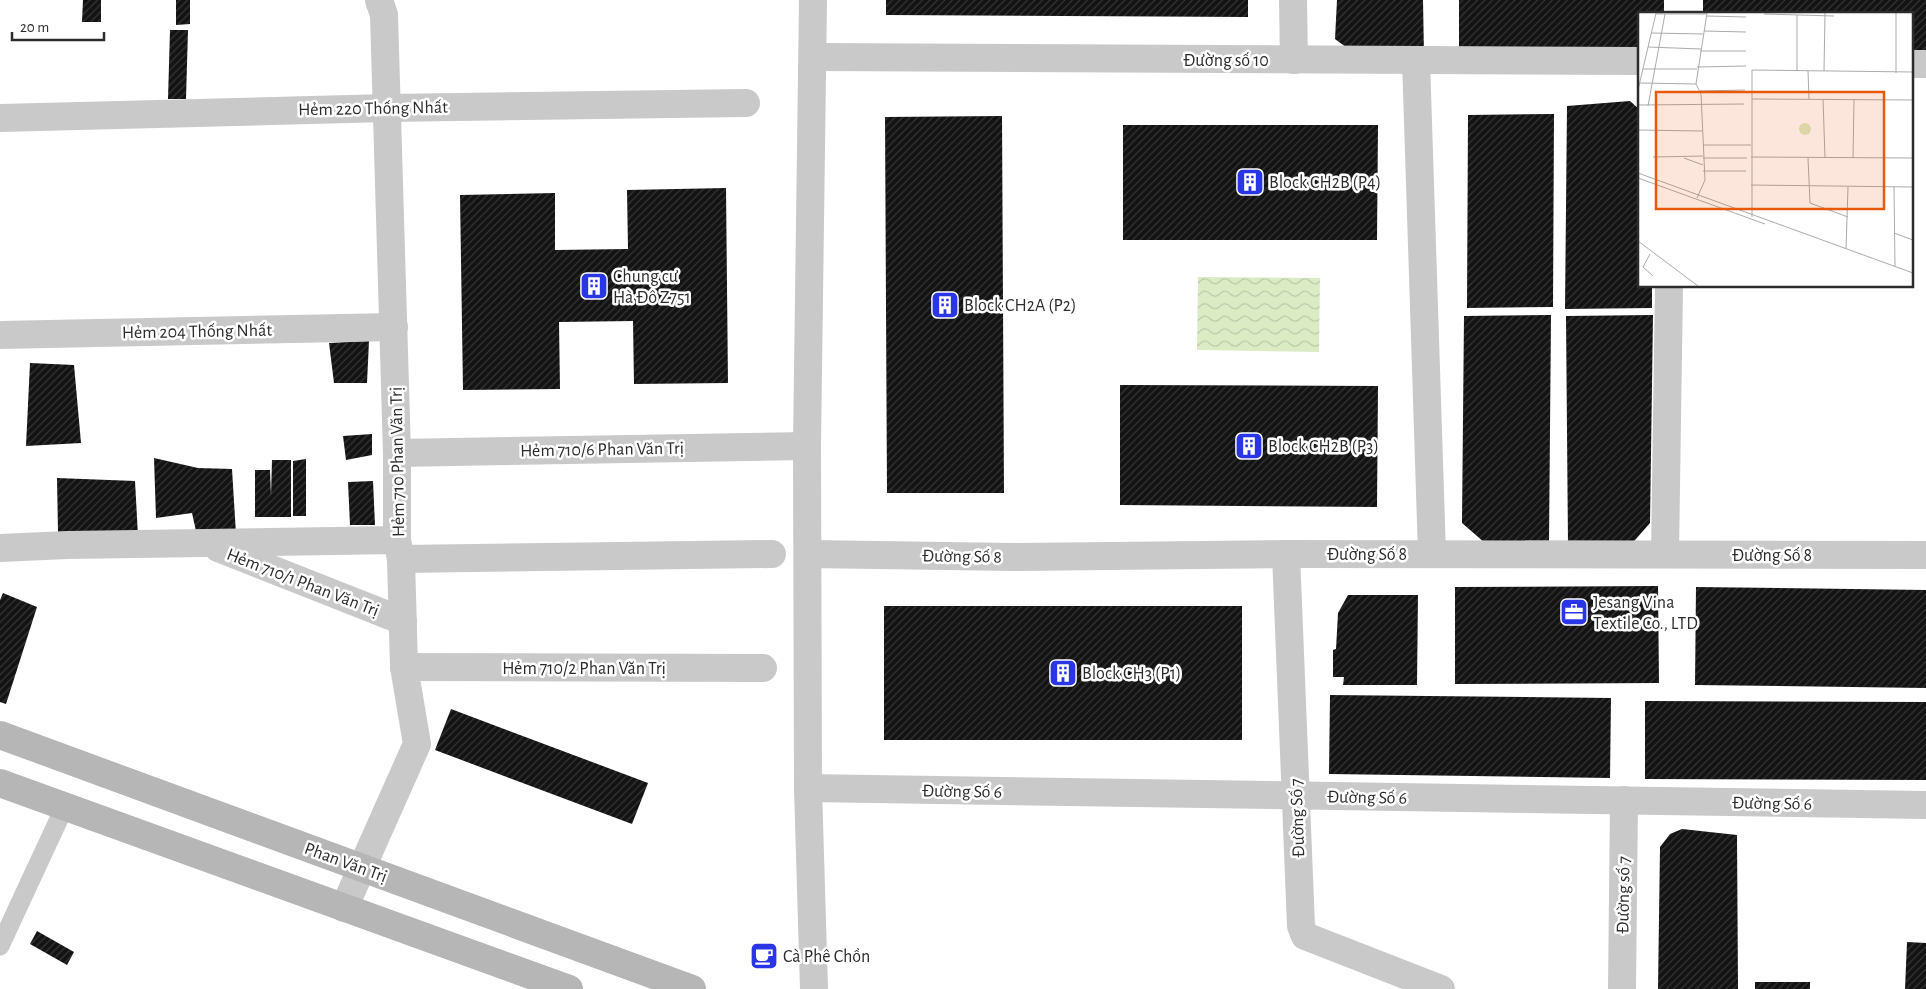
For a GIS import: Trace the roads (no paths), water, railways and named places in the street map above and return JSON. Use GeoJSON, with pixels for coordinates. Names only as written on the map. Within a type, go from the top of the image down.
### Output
{"type":"FeatureCollection","features":[{"type":"Feature","properties":{"kind":"main road","name":"Phan Văn Trị"},"geometry":{"type":"LineString","coordinates":[[0,735],[692,989]]}},
{"type":"Feature","properties":{"kind":"main road"},"geometry":{"type":"LineString","coordinates":[[0,783],[569,989]]}},
{"type":"Feature","properties":{"kind":"street","name":"Hẻm 710 Phan Văn Trị"},"geometry":{"type":"LineString","coordinates":[[344,908],[417,744],[404,667],[384,15],[379,0]]}},
{"type":"Feature","properties":{"kind":"street"},"geometry":{"type":"LineString","coordinates":[[813,0],[807,446],[808,788],[814,989]]}},
{"type":"Feature","properties":{"kind":"street"},"geometry":{"type":"LineString","coordinates":[[1293,0],[1294,60]]}},
{"type":"Feature","properties":{"kind":"street","name":"Đường số 10"},"geometry":{"type":"LineString","coordinates":[[813,57],[1638,61]]}},
{"type":"Feature","properties":{"kind":"street"},"geometry":{"type":"LineString","coordinates":[[1416,60],[1432,554]]}},
{"type":"Feature","properties":{"kind":"street","name":"Hẻm 220 Thống Nhất"},"geometry":{"type":"LineString","coordinates":[[0,118],[387,108],[746,103]]}},
{"type":"Feature","properties":{"kind":"street"},"geometry":{"type":"LineString","coordinates":[[1665,554],[1669,288]]}},
{"type":"Feature","properties":{"kind":"street","name":"Hẻm 204 Thống Nhất"},"geometry":{"type":"LineString","coordinates":[[0,335],[394,327]]}},
{"type":"Feature","properties":{"kind":"street","name":"Hẻm 710/6 Phan Văn Trị"},"geometry":{"type":"LineString","coordinates":[[397,453],[807,446]]}},
{"type":"Feature","properties":{"kind":"street","name":"Hẻm 710/1 Phan Văn Trị"},"geometry":{"type":"LineString","coordinates":[[204,543],[402,621]]}},
{"type":"Feature","properties":{"kind":"street","name":"Hẻm 710/1 Phan Văn Trị"},"geometry":{"type":"LineString","coordinates":[[0,548],[204,543],[399,550],[772,554]]}},
{"type":"Feature","properties":{"kind":"street","name":"Đường Số 8"},"geometry":{"type":"LineString","coordinates":[[808,554],[1015,557],[1286,554],[1926,555]]}},
{"type":"Feature","properties":{"kind":"street","name":"Đường Số 7"},"geometry":{"type":"LineString","coordinates":[[1286,554],[1301,926],[1305,936],[1441,989]]}},
{"type":"Feature","properties":{"kind":"street","name":"Hẻm 710/2 Phan Văn Trị"},"geometry":{"type":"LineString","coordinates":[[404,667],[763,668]]}},
{"type":"Feature","properties":{"kind":"street","name":"Đường Số 6"},"geometry":{"type":"LineString","coordinates":[[808,788],[1926,806]]}},
{"type":"Feature","properties":{"kind":"street","name":"Đường số 7"},"geometry":{"type":"LineString","coordinates":[[1622,989],[1624,800]]}},
{"type":"Feature","properties":{"kind":"lane"},"geometry":{"type":"LineString","coordinates":[[0,946],[65,806]]}},
{"type":"Feature","properties":{"kind":"water"},"geometry":{"type":"Polygon","coordinates":[[[1198,277],[1320,278],[1319,352],[1197,350],[1198,277]]]}},
{"type":"Feature","properties":{"kind":"place","name":"Block CH2B (P4)"},"geometry":{"type":"Point","coordinates":[1250,182]}},
{"type":"Feature","properties":{"kind":"place","name":"Chung cư Hà Đô Z751"},"geometry":{"type":"Point","coordinates":[594,286]}},
{"type":"Feature","properties":{"kind":"place","name":"Block CH2A (P2)"},"geometry":{"type":"Point","coordinates":[945,305]}},
{"type":"Feature","properties":{"kind":"place","name":"Block CH2B (P3)"},"geometry":{"type":"Point","coordinates":[1249,446]}},
{"type":"Feature","properties":{"kind":"place","name":"Jesang Vina Textile Co., LTD"},"geometry":{"type":"Point","coordinates":[1574,612]}},
{"type":"Feature","properties":{"kind":"place","name":"Block CH3 (P1)"},"geometry":{"type":"Point","coordinates":[1063,673]}},
{"type":"Feature","properties":{"kind":"place","name":"Cà Phê Chồn"},"geometry":{"type":"Point","coordinates":[764,956]}}]}
